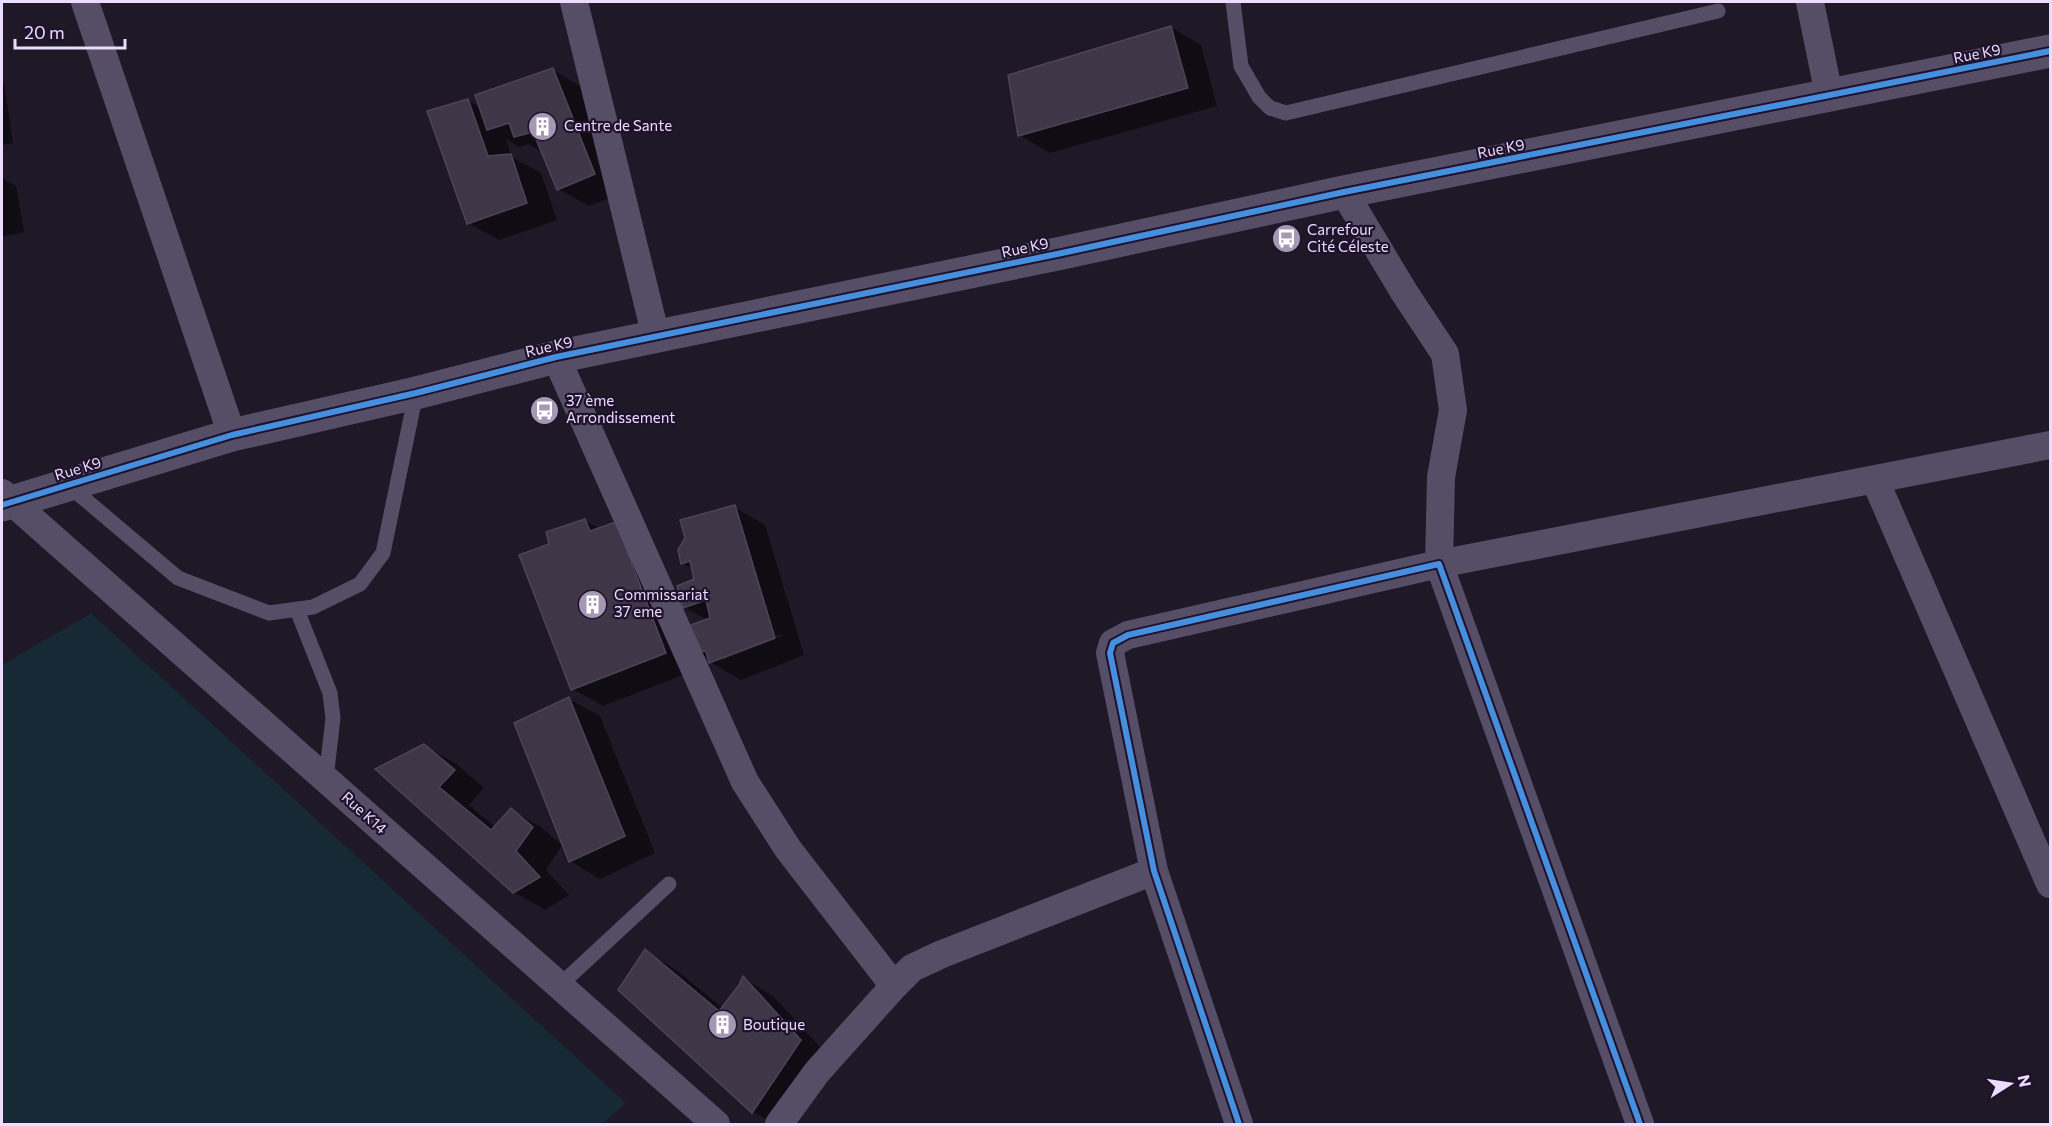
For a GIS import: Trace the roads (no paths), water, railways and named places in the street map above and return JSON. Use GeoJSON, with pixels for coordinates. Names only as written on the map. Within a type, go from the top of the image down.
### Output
{"type":"FeatureCollection","features":[{"type":"Feature","properties":{"kind":"street"},"geometry":{"type":"LineString","coordinates":[[85,2],[232,435]]}},
{"type":"Feature","properties":{"kind":"street"},"geometry":{"type":"LineString","coordinates":[[574,2],[656,337]]}},
{"type":"Feature","properties":{"kind":"street"},"geometry":{"type":"LineString","coordinates":[[1810,2],[1830,95]]}},
{"type":"Feature","properties":{"kind":"street","name":"Rue K9"},"geometry":{"type":"LineString","coordinates":[[5,500],[68,485],[232,435],[416,393],[556,357],[1344,192],[2050,51]]}},
{"type":"Feature","properties":{"kind":"street"},"geometry":{"type":"LineString","coordinates":[[1344,192],[1404,292],[1445,354],[1453,410],[1441,477],[1439,564],[1640,1125]]}},
{"type":"Feature","properties":{"kind":"street"},"geometry":{"type":"LineString","coordinates":[[556,357],[745,782],[789,849],[894,986]]}},
{"type":"Feature","properties":{"kind":"street"},"geometry":{"type":"LineString","coordinates":[[1239,1125],[1154,871],[1110,653],[1113,643],[1128,634],[1439,564],[2050,445]]}},
{"type":"Feature","properties":{"kind":"street"},"geometry":{"type":"LineString","coordinates":[[1875,480],[2050,884]]}},
{"type":"Feature","properties":{"kind":"street","name":"Rue K14"},"geometry":{"type":"LineString","coordinates":[[5,500],[326,779],[716,1125]]}},
{"type":"Feature","properties":{"kind":"street"},"geometry":{"type":"LineString","coordinates":[[779,1125],[817,1071],[912,968],[942,954],[1154,871]]}},
{"type":"Feature","properties":{"kind":"lane"},"geometry":{"type":"LineString","coordinates":[[1233,2],[1241,66],[1259,97],[1270,108],[1286,113],[1718,11]]}},
{"type":"Feature","properties":{"kind":"lane"},"geometry":{"type":"LineString","coordinates":[[68,485],[178,578],[269,612],[313,607],[360,584],[383,554],[416,393]]}},
{"type":"Feature","properties":{"kind":"lane"},"geometry":{"type":"LineString","coordinates":[[297,610],[330,693],[333,718],[326,779]]}},
{"type":"Feature","properties":{"kind":"lane"},"geometry":{"type":"LineString","coordinates":[[559,986],[669,884]]}},
{"type":"Feature","properties":{"kind":"place","name":"Centre de Sante"},"geometry":{"type":"Point","coordinates":[543,126]}},
{"type":"Feature","properties":{"kind":"place","name":"Carrefour Cité Céleste"},"geometry":{"type":"Point","coordinates":[1286,239]}},
{"type":"Feature","properties":{"kind":"place","name":"37 ème Arrondissement"},"geometry":{"type":"Point","coordinates":[545,410]}},
{"type":"Feature","properties":{"kind":"place","name":"Commissariat 37 eme"},"geometry":{"type":"Point","coordinates":[593,604]}},
{"type":"Feature","properties":{"kind":"place","name":"Boutique"},"geometry":{"type":"Point","coordinates":[722,1025]}}]}
